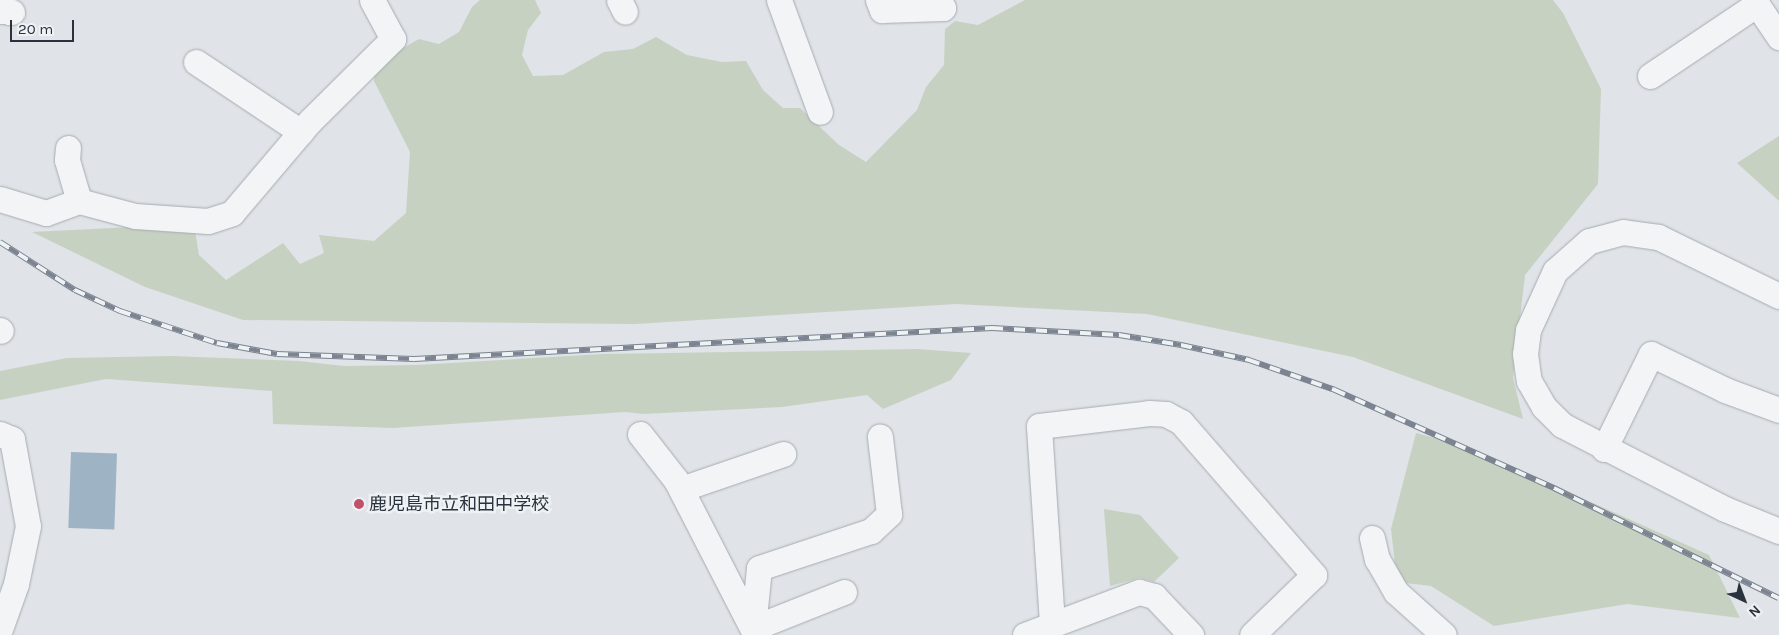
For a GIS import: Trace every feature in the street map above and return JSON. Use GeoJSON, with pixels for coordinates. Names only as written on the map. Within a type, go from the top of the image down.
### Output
{"type":"FeatureCollection","features":[{"type":"Feature","properties":{"kind":"street"},"geometry":{"type":"LineString","coordinates":[[0,199],[46,213],[79,201],[135,216],[208,221],[232,213],[301,132],[393,40],[372,0]]}},
{"type":"Feature","properties":{"kind":"street"},"geometry":{"type":"LineString","coordinates":[[779,0],[820,112]]}},
{"type":"Feature","properties":{"kind":"street"},"geometry":{"type":"LineString","coordinates":[[878,0],[882,10],[943,8],[939,0]]}},
{"type":"Feature","properties":{"kind":"street"},"geometry":{"type":"LineString","coordinates":[[1666,73],[1763,6],[1779,37]]}},
{"type":"Feature","properties":{"kind":"street"},"geometry":{"type":"LineString","coordinates":[[196,62],[301,132]]}},
{"type":"Feature","properties":{"kind":"street"},"geometry":{"type":"LineString","coordinates":[[68,148],[67,160],[79,201]]}},
{"type":"Feature","properties":{"kind":"street"},"geometry":{"type":"LineString","coordinates":[[1779,296],[1658,238],[1622,232],[1589,241],[1554,271],[1528,330],[1525,354],[1528,381],[1544,407],[1562,425],[1604,449],[1725,510],[1779,531]]}},
{"type":"Feature","properties":{"kind":"street"},"geometry":{"type":"LineString","coordinates":[[1604,449],[1651,354],[1725,390],[1779,410]]}},
{"type":"Feature","properties":{"kind":"street"},"geometry":{"type":"LineString","coordinates":[[1052,623],[1039,426],[1149,412],[1166,414],[1181,422],[1314,575],[1252,635]]}},
{"type":"Feature","properties":{"kind":"street"},"geometry":{"type":"LineString","coordinates":[[0,434],[12,439],[28,526],[16,584],[0,629]]}},
{"type":"Feature","properties":{"kind":"street"},"geometry":{"type":"LineString","coordinates":[[640,434],[680,490],[754,632]]}},
{"type":"Feature","properties":{"kind":"street"},"geometry":{"type":"LineString","coordinates":[[754,632],[759,568],[871,531],[889,514],[880,437]]}},
{"type":"Feature","properties":{"kind":"street"},"geometry":{"type":"LineString","coordinates":[[680,490],[783,454]]}},
{"type":"Feature","properties":{"kind":"street"},"geometry":{"type":"LineString","coordinates":[[1372,538],[1377,559],[1396,592],[1444,635]]}},
{"type":"Feature","properties":{"kind":"street"},"geometry":{"type":"LineString","coordinates":[[754,632],[844,592]]}},
{"type":"Feature","properties":{"kind":"street"},"geometry":{"type":"LineString","coordinates":[[1025,635],[1052,623],[1139,592],[1154,596],[1191,635]]}},
{"type":"Feature","properties":{"kind":"green space"},"geometry":{"type":"Polygon","coordinates":[[[480,0],[535,0],[541,13],[528,30],[522,55],[533,76],[563,75],[604,52],[633,49],[656,37],[687,55],[722,62],[746,61],[763,90],[783,108],[800,108],[839,145],[866,162],[917,110],[926,87],[944,65],[945,29],[955,21],[978,25],[1025,0],[1553,0],[1563,13],[1601,89],[1598,184],[1525,275],[1513,378],[1523,419],[1353,357],[1147,314],[956,304],[635,324],[243,320],[145,287],[32,232],[194,224],[199,255],[226,280],[283,243],[300,264],[324,253],[319,235],[374,241],[406,213],[410,152],[374,81],[375,64],[419,39],[439,44],[459,32],[472,7],[480,0]]]}},
{"type":"Feature","properties":{"kind":"green space"},"geometry":{"type":"Polygon","coordinates":[[[1779,136],[1779,201],[1737,163],[1779,136]]]}},
{"type":"Feature","properties":{"kind":"green space"},"geometry":{"type":"Polygon","coordinates":[[[917,349],[971,353],[951,380],[883,409],[867,395],[782,407],[643,414],[625,412],[393,428],[273,424],[272,391],[106,379],[0,400],[0,371],[67,358],[171,356],[299,361],[344,366],[417,365],[603,354],[917,349]]]}},
{"type":"Feature","properties":{"kind":"green space"},"geometry":{"type":"Polygon","coordinates":[[[1416,433],[1468,447],[1709,555],[1740,618],[1627,604],[1494,626],[1431,586],[1397,582],[1391,529],[1416,433]]]}},
{"type":"Feature","properties":{"kind":"green space"},"geometry":{"type":"Polygon","coordinates":[[[1104,509],[1140,515],[1179,558],[1154,582],[1140,578],[1110,586],[1104,509]]]}},
{"type":"Feature","properties":{"kind":"water"},"geometry":{"type":"Polygon","coordinates":[[[71,452],[117,454],[114,530],[68,528],[71,452]]]}},
{"type":"Feature","properties":{"kind":"railway"},"geometry":{"type":"LineString","coordinates":[[0,242],[75,290],[120,311],[217,343],[277,354],[414,359],[992,328],[1119,335],[1181,345],[1249,360],[1335,390],[1554,488],[1779,598]]}},
{"type":"Feature","properties":{"kind":"place","name":"鹿児島市立和田中学校"},"geometry":{"type":"Point","coordinates":[359,504]}}]}
